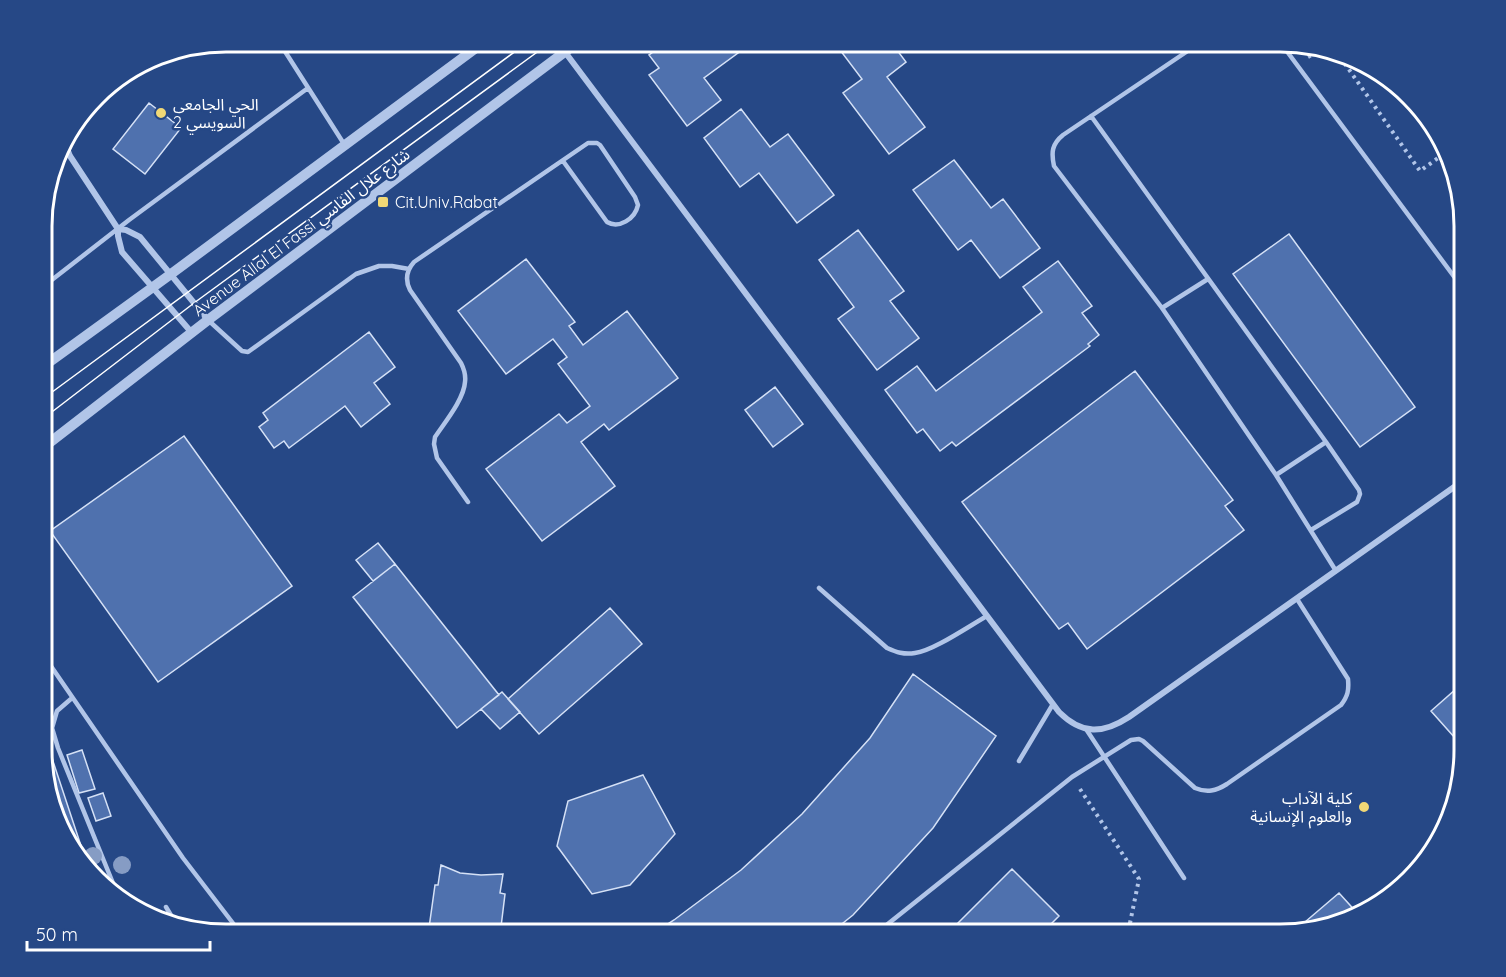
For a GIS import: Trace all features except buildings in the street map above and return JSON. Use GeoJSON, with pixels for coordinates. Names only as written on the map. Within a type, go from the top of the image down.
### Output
{"type":"FeatureCollection","features":[{"type":"Feature","properties":{"kind":"street"},"geometry":{"type":"LineString","coordinates":[[52,360],[470,52]]}},
{"type":"Feature","properties":{"kind":"street"},"geometry":{"type":"LineString","coordinates":[[565,52],[1053,704],[1066,720],[1076,725],[1086,729],[1101,730],[1116,726],[1453,488]]}},
{"type":"Feature","properties":{"kind":"street","name":"Avenue Allal El Fassi شارع علال الفاسي"},"geometry":{"type":"LineString","coordinates":[[52,441],[208,320],[565,52]]}},
{"type":"Feature","properties":{"kind":"street"},"geometry":{"type":"LineString","coordinates":[[69,153],[118,229],[122,252],[192,333]]}},
{"type":"Feature","properties":{"kind":"street"},"geometry":{"type":"LineString","coordinates":[[118,229],[140,237],[208,320]]}},
{"type":"Feature","properties":{"kind":"lane"},"geometry":{"type":"LineString","coordinates":[[285,52],[344,144]]}},
{"type":"Feature","properties":{"kind":"lane"},"geometry":{"type":"LineString","coordinates":[[1186,52],[1056,140],[1052,149],[1054,166],[1162,308],[1276,475],[1336,571]]}},
{"type":"Feature","properties":{"kind":"lane"},"geometry":{"type":"LineString","coordinates":[[1288,53],[1453,275]]}},
{"type":"Feature","properties":{"kind":"lane"},"geometry":{"type":"LineString","coordinates":[[52,280],[308,88]]}},
{"type":"Feature","properties":{"kind":"lane"},"geometry":{"type":"LineString","coordinates":[[1090,116],[1357,487],[1360,494],[1357,501],[1311,530]]}},
{"type":"Feature","properties":{"kind":"lane"},"geometry":{"type":"LineString","coordinates":[[468,502],[437,458],[434,444],[435,437],[464,391],[465,372],[410,290],[407,278],[409,269],[418,260],[588,143],[600,145],[637,201],[635,214],[620,224],[607,222],[563,161]]}},
{"type":"Feature","properties":{"kind":"lane"},"geometry":{"type":"LineString","coordinates":[[208,320],[242,351],[248,352],[356,274],[379,266],[409,269]]}},
{"type":"Feature","properties":{"kind":"lane"},"geometry":{"type":"LineString","coordinates":[[1162,308],[1208,279]]}},
{"type":"Feature","properties":{"kind":"lane"},"geometry":{"type":"LineString","coordinates":[[1276,475],[1326,442]]}},
{"type":"Feature","properties":{"kind":"lane"},"geometry":{"type":"LineString","coordinates":[[819,588],[887,648],[904,654],[913,654],[930,648],[987,616]]}},
{"type":"Feature","properties":{"kind":"lane"},"geometry":{"type":"LineString","coordinates":[[888,924],[1072,777],[1131,740],[1139,739],[1146,744],[1195,788],[1211,791],[1220,789],[1341,705],[1347,697],[1348,679],[1297,599]]}},
{"type":"Feature","properties":{"kind":"lane"},"geometry":{"type":"LineString","coordinates":[[52,668],[183,858],[234,924]]}},
{"type":"Feature","properties":{"kind":"lane"},"geometry":{"type":"LineString","coordinates":[[72,698],[57,711],[52,728],[112,881]]}},
{"type":"Feature","properties":{"kind":"lane"},"geometry":{"type":"LineString","coordinates":[[1019,761],[1053,704]]}},
{"type":"Feature","properties":{"kind":"lane"},"geometry":{"type":"LineString","coordinates":[[1086,729],[1184,878]]}},
{"type":"Feature","properties":{"kind":"lane"},"geometry":{"type":"LineString","coordinates":[[166,908],[170,915]]}},
{"type":"Feature","properties":{"kind":"path"},"geometry":{"type":"LineString","coordinates":[[1347,66],[1420,171],[1439,158]]}},
{"type":"Feature","properties":{"kind":"path"},"geometry":{"type":"LineString","coordinates":[[1072,777],[1138,879],[1131,924]]}},
{"type":"Feature","properties":{"kind":"tram line"},"geometry":{"type":"LineString","coordinates":[[52,392],[514,52]]}},
{"type":"Feature","properties":{"kind":"tram line"},"geometry":{"type":"LineString","coordinates":[[52,412],[194,303],[537,52]]}},
{"type":"Feature","properties":{"kind":"place","name":"الحي الجامعي السويسي 2"},"geometry":{"type":"Point","coordinates":[161,113]}},
{"type":"Feature","properties":{"kind":"place","name":"Cit.Univ.Rabat"},"geometry":{"type":"Point","coordinates":[383,202]}},
{"type":"Feature","properties":{"kind":"place","name":"كلية الآداب والعلوم الإنسانية"},"geometry":{"type":"Point","coordinates":[1364,807]}}]}
